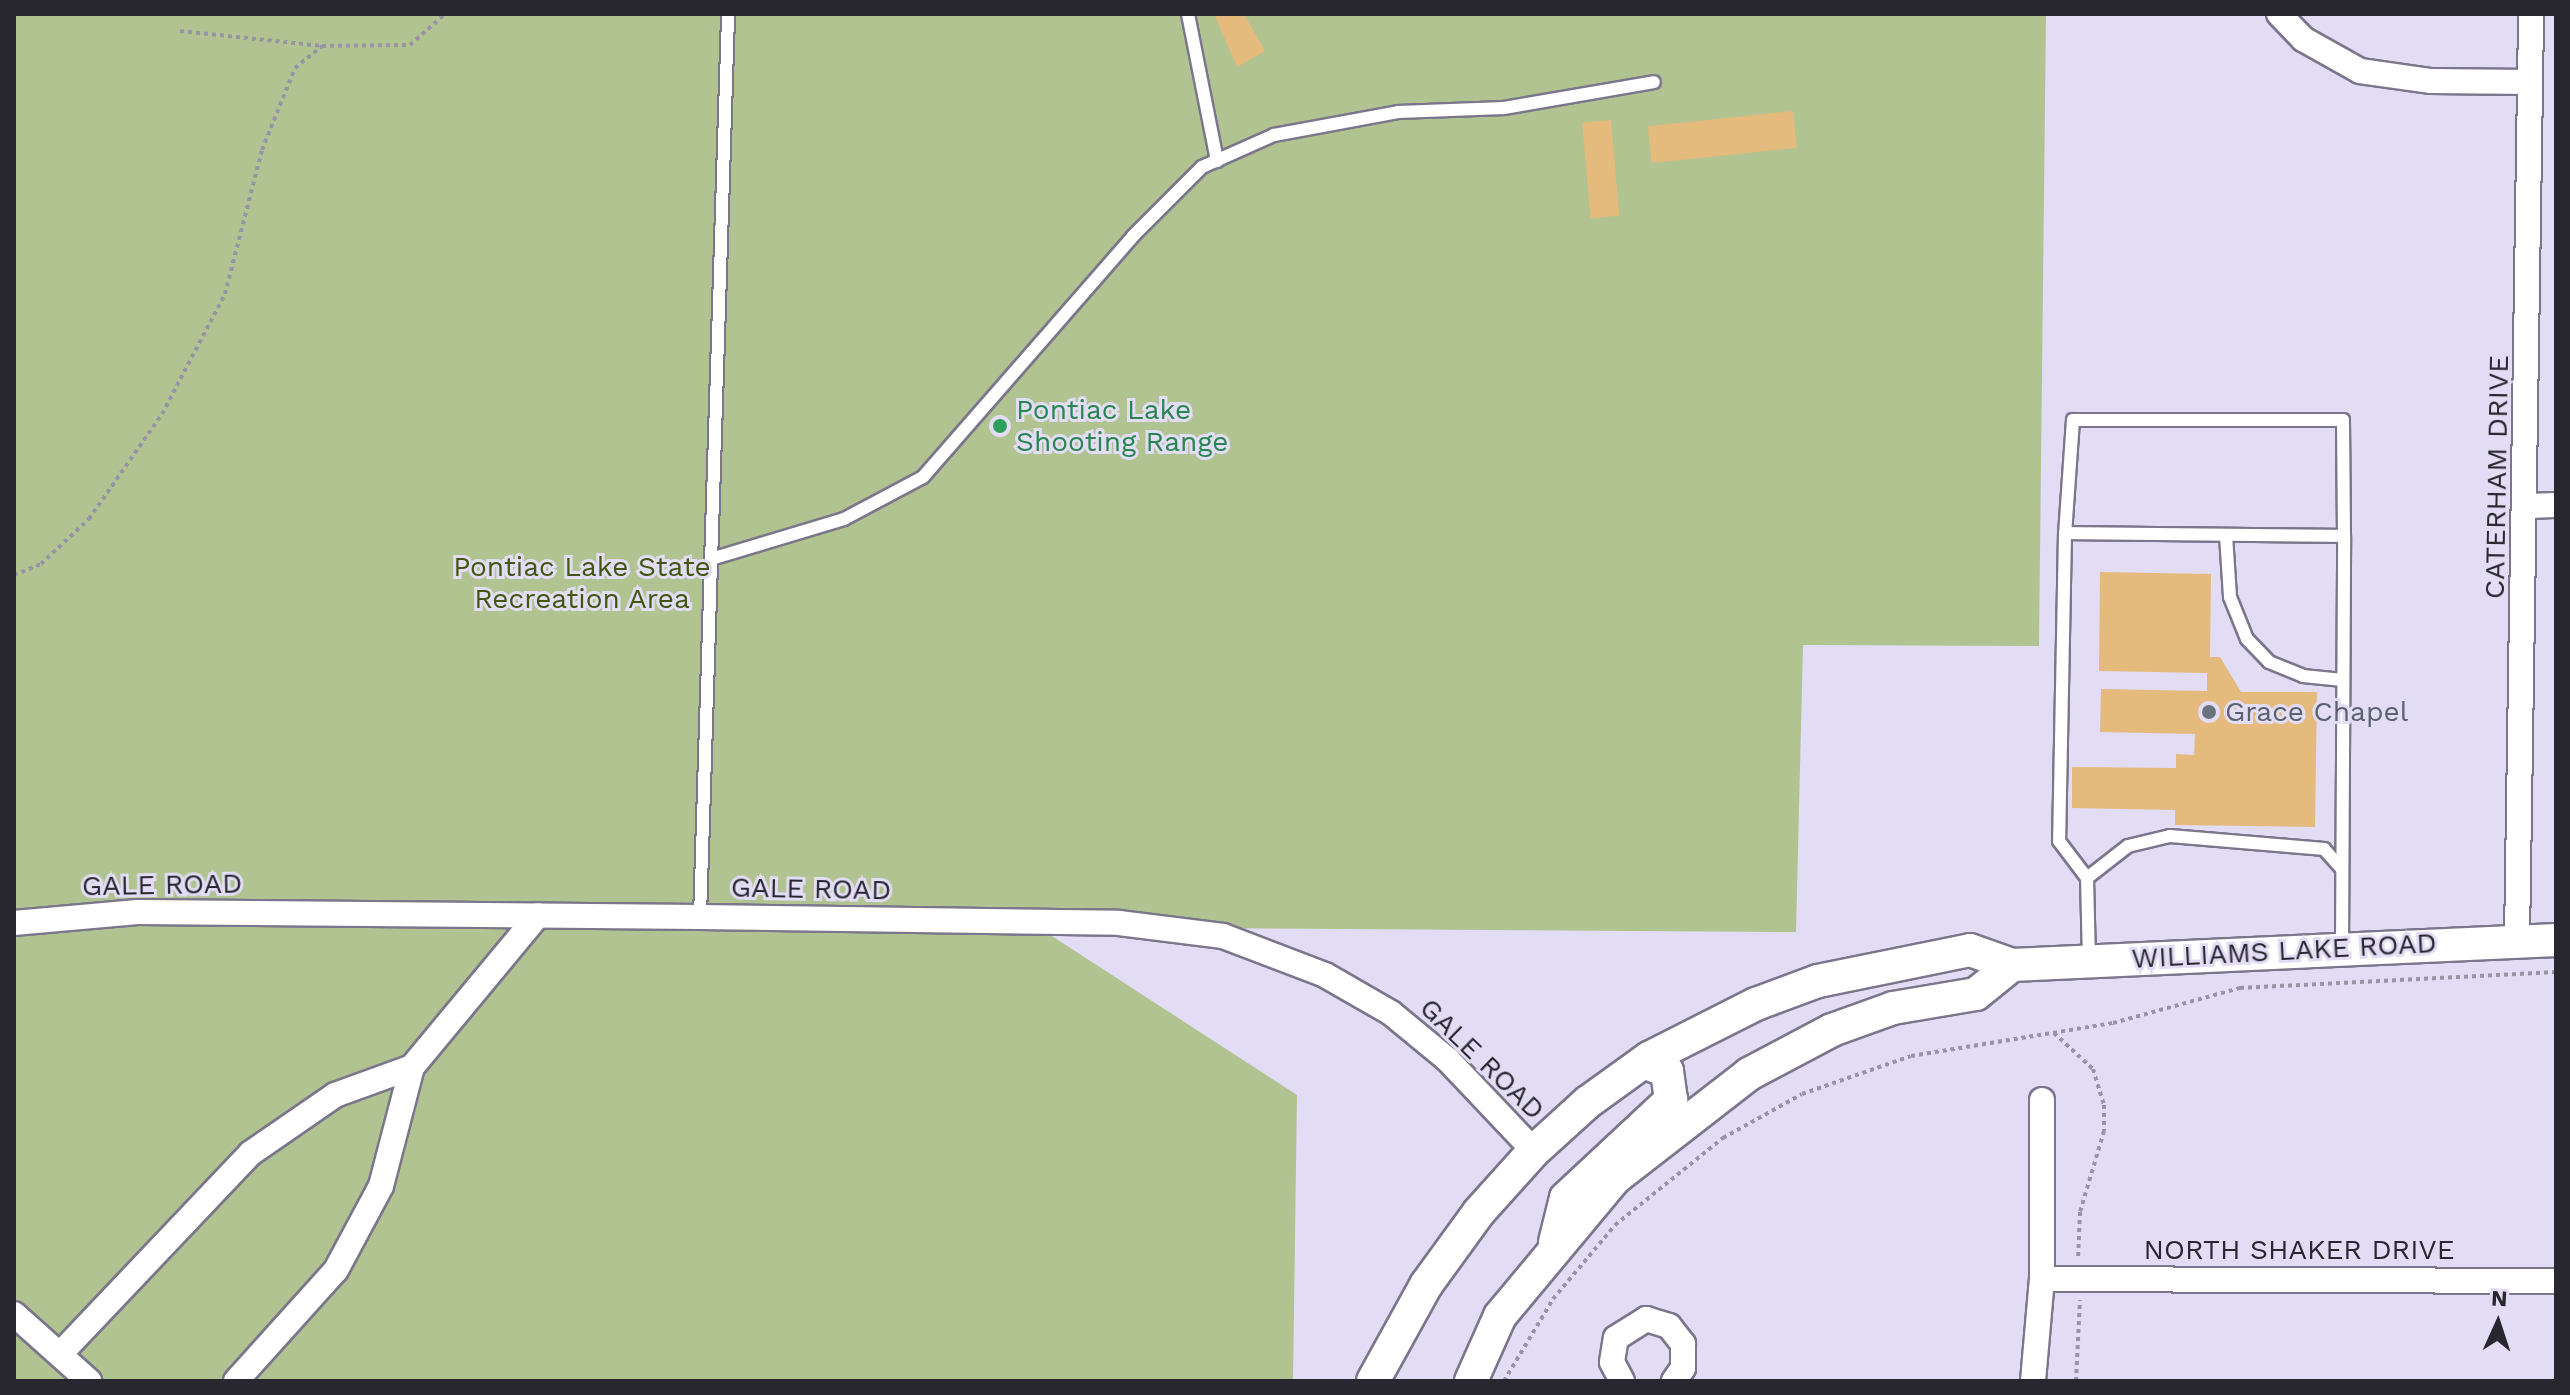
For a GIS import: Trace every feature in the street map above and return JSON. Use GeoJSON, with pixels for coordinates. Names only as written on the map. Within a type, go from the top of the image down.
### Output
{"type":"FeatureCollection","features":[{"type":"Feature","properties":{"kind":"main road","name":"WILLIAMS LAKE ROAD"},"geometry":{"type":"LineString","coordinates":[[1373,1381],[1426,1285],[1479,1212],[1534,1151],[1644,1062],[1756,1004],[1833,978],[1970,950],[2012,965],[2556,940]]}},
{"type":"Feature","properties":{"kind":"main road"},"geometry":{"type":"LineString","coordinates":[[1471,1381],[1500,1316],[1615,1178],[1749,1074],[1845,1026],[1893,1008],[1976,994],[2012,965]]}},
{"type":"Feature","properties":{"kind":"main road"},"geometry":{"type":"LineString","coordinates":[[1833,978],[1848,1006],[1845,1026]]}},
{"type":"Feature","properties":{"kind":"main road"},"geometry":{"type":"LineString","coordinates":[[1552,1253],[1566,1198],[1671,1100],[1667,1071],[1644,1062]]}},
{"type":"Feature","properties":{"kind":"street"},"geometry":{"type":"LineString","coordinates":[[2279,14],[2303,39],[2360,71],[2431,81],[2530,82]]}},
{"type":"Feature","properties":{"kind":"street","name":"CATERHAM DRIVE"},"geometry":{"type":"LineString","coordinates":[[2517,940],[2527,506],[2531,14]]}},
{"type":"Feature","properties":{"kind":"street"},"geometry":{"type":"LineString","coordinates":[[2527,506],[2556,505]]}},
{"type":"Feature","properties":{"kind":"street","name":"GALE ROAD"},"geometry":{"type":"LineString","coordinates":[[14,923],[138,912],[538,915],[1119,923],[1223,936],[1325,975],[1391,1013],[1448,1060],[1534,1151]]}},
{"type":"Feature","properties":{"kind":"street"},"geometry":{"type":"LineString","coordinates":[[236,1381],[336,1270],[361,1229],[381,1186],[412,1067],[538,915]]}},
{"type":"Feature","properties":{"kind":"street"},"geometry":{"type":"LineString","coordinates":[[62,1352],[251,1153],[335,1095],[412,1067]]}},
{"type":"Feature","properties":{"kind":"street"},"geometry":{"type":"LineString","coordinates":[[2033,1381],[2042,1279],[2042,1100]]}},
{"type":"Feature","properties":{"kind":"street","name":"NORTH SHAKER DRIVE"},"geometry":{"type":"LineString","coordinates":[[2042,1279],[2556,1281]]}},
{"type":"Feature","properties":{"kind":"street"},"geometry":{"type":"LineString","coordinates":[[14,1314],[62,1352],[89,1381]]}},
{"type":"Feature","properties":{"kind":"street"},"geometry":{"type":"LineString","coordinates":[[1622,1381],[1612,1362],[1616,1338],[1646,1319],[1669,1326],[1683,1344],[1683,1368],[1674,1381]]}},
{"type":"Feature","properties":{"kind":"lane"},"geometry":{"type":"LineString","coordinates":[[700,917],[728,14]]}},
{"type":"Feature","properties":{"kind":"lane"},"geometry":{"type":"LineString","coordinates":[[1188,14],[1217,161]]}},
{"type":"Feature","properties":{"kind":"lane"},"geometry":{"type":"LineString","coordinates":[[711,559],[844,519],[923,477],[1133,236],[1202,167],[1274,135],[1367,118],[1504,108],[1654,82]]}},
{"type":"Feature","properties":{"kind":"lane"},"geometry":{"type":"LineString","coordinates":[[2089,961],[2087,878],[2059,841],[2065,533],[2073,420],[2343,420],[2342,948]]}},
{"type":"Feature","properties":{"kind":"lane"},"geometry":{"type":"LineString","coordinates":[[2065,533],[2344,536]]}},
{"type":"Feature","properties":{"kind":"lane"},"geometry":{"type":"LineString","coordinates":[[2226,535],[2230,597],[2247,639],[2269,662],[2303,676],[2343,680]]}},
{"type":"Feature","properties":{"kind":"lane"},"geometry":{"type":"LineString","coordinates":[[2087,878],[2128,846],[2170,836],[2324,849],[2342,869]]}},
{"type":"Feature","properties":{"kind":"path"},"geometry":{"type":"LineString","coordinates":[[180,31],[322,46],[410,45],[437,28],[445,14]]}},
{"type":"Feature","properties":{"kind":"path"},"geometry":{"type":"LineString","coordinates":[[14,575],[41,564],[89,519],[162,414],[225,294],[262,150],[295,68],[322,46]]}},
{"type":"Feature","properties":{"kind":"path"},"geometry":{"type":"LineString","coordinates":[[1504,1381],[1553,1299],[1615,1225],[1681,1168],[1757,1116],[1911,1056],[2150,1015],[2240,988],[2556,972]]}},
{"type":"Feature","properties":{"kind":"path"},"geometry":{"type":"LineString","coordinates":[[2054,1033],[2093,1069],[2104,1105],[2104,1131],[2080,1212],[2076,1381]]}},
{"type":"Feature","properties":{"kind":"green space","name":"Pontiac Lake State Recreation Area"},"geometry":{"type":"Polygon","coordinates":[[[14,14],[2046,14],[2039,646],[1803,645],[1796,932],[1038,927],[1297,1095],[1293,1381],[14,1381],[14,14]]]}},
{"type":"Feature","properties":{"kind":"building"},"geometry":{"type":"Polygon","coordinates":[[[1214,14],[1244,14],[1265,51],[1237,67],[1214,14]]]}},
{"type":"Feature","properties":{"kind":"building"},"geometry":{"type":"Polygon","coordinates":[[[1793,111],[1797,148],[1652,163],[1648,126],[1793,111]]]}},
{"type":"Feature","properties":{"kind":"building"},"geometry":{"type":"Polygon","coordinates":[[[1611,120],[1619,216],[1590,218],[1582,123],[1611,120]]]}},
{"type":"Feature","properties":{"kind":"building","name":"Grace Chapel"},"geometry":{"type":"Polygon","coordinates":[[[2100,572],[2211,574],[2210,657],[2220,657],[2241,692],[2317,692],[2315,827],[2175,825],[2175,810],[2072,808],[2072,767],[2176,768],[2176,754],[2194,755],[2195,734],[2100,732],[2101,689],[2207,691],[2207,673],[2099,671],[2100,572]]]}},
{"type":"Feature","properties":{"kind":"place","name":"Pontiac Lake Shooting Range"},"geometry":{"type":"Point","coordinates":[1000,426]}},
{"type":"Feature","properties":{"kind":"place","name":"Grace Chapel"},"geometry":{"type":"Point","coordinates":[2209,712]}}]}
